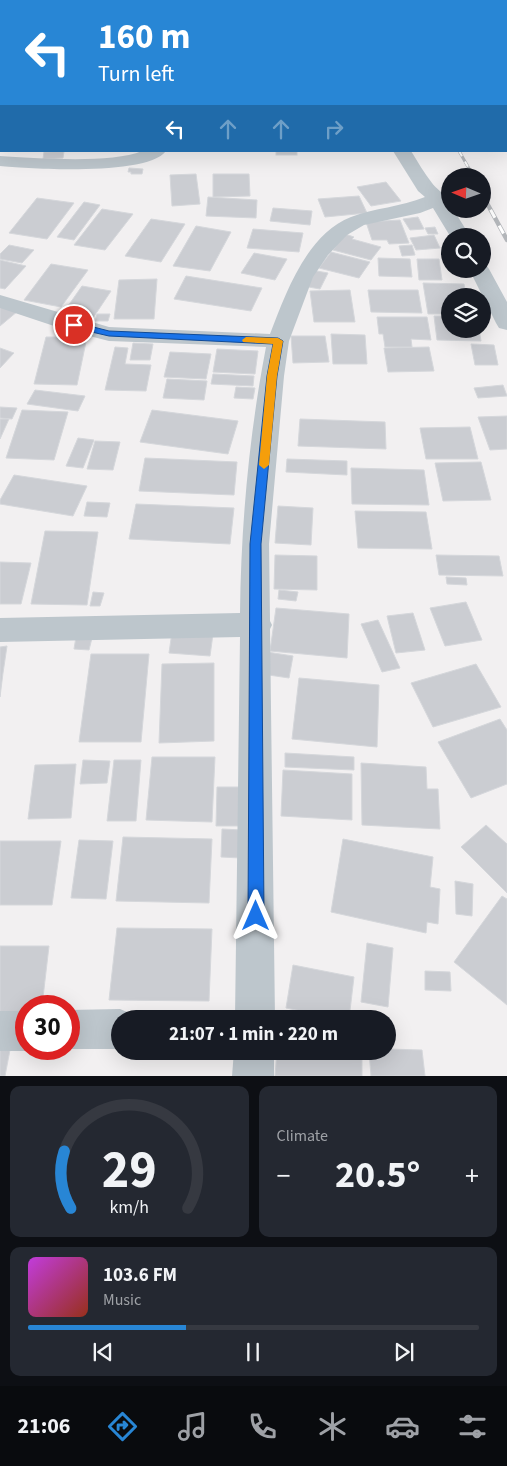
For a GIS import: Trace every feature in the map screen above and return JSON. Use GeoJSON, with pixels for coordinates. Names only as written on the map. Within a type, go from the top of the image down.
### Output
{"type":"FeatureCollection","features":[{"type":"Feature","properties":{"kind":"street"},"geometry":{"type":"LineString","coordinates":[[0,161],[84,164],[133,160],[154,152]]}},
{"type":"Feature","properties":{"kind":"street"},"geometry":{"type":"LineString","coordinates":[[403,152],[425,186],[438,199],[455,228]]}},
{"type":"Feature","properties":{"kind":"street"},"geometry":{"type":"LineString","coordinates":[[255,1010],[257,625],[255,544],[272,376],[278,341],[302,277],[320,251],[340,231],[358,221],[413,209],[438,199]]}},
{"type":"Feature","properties":{"kind":"street"},"geometry":{"type":"LineString","coordinates":[[484,278],[507,322]]}},
{"type":"Feature","properties":{"kind":"street"},"geometry":{"type":"LineString","coordinates":[[0,301],[74,325],[109,334],[278,341]]}},
{"type":"Feature","properties":{"kind":"street"},"geometry":{"type":"LineString","coordinates":[[0,630],[257,625]]}},
{"type":"Feature","properties":{"kind":"street"},"geometry":{"type":"LineString","coordinates":[[80,1030],[111,1029]]}},
{"type":"Feature","properties":{"kind":"street"},"geometry":{"type":"LineString","coordinates":[[0,1031],[15,1031]]}},
{"type":"Feature","properties":{"kind":"street"},"geometry":{"type":"LineString","coordinates":[[253,1076],[254,1060]]}},
{"type":"Feature","properties":{"kind":"building"},"geometry":{"type":"Polygon","coordinates":[[[44,152],[64,152],[63,158],[43,159],[44,152]]]}},
{"type":"Feature","properties":{"kind":"building"},"geometry":{"type":"Polygon","coordinates":[[[276,152],[297,152],[297,155],[276,155],[276,152]]]}},
{"type":"Feature","properties":{"kind":"building"},"geometry":{"type":"Polygon","coordinates":[[[129,168],[143,169],[142,174],[131,174],[131,172],[128,172],[129,168]]]}},
{"type":"Feature","properties":{"kind":"building"},"geometry":{"type":"Polygon","coordinates":[[[196,174],[200,204],[172,206],[170,175],[196,174]]]}},
{"type":"Feature","properties":{"kind":"building"},"geometry":{"type":"Polygon","coordinates":[[[213,174],[249,174],[250,196],[213,197],[213,174]]]}},
{"type":"Feature","properties":{"kind":"building"},"geometry":{"type":"Polygon","coordinates":[[[386,182],[401,201],[371,206],[357,187],[386,182]]]}},
{"type":"Feature","properties":{"kind":"building"},"geometry":{"type":"Polygon","coordinates":[[[359,196],[367,213],[325,217],[318,199],[359,196]]]}},
{"type":"Feature","properties":{"kind":"building"},"geometry":{"type":"Polygon","coordinates":[[[208,197],[257,200],[256,218],[206,216],[208,197]]]}},
{"type":"Feature","properties":{"kind":"building"},"geometry":{"type":"Polygon","coordinates":[[[37,198],[74,203],[47,239],[9,233],[37,198]]]}},
{"type":"Feature","properties":{"kind":"building"},"geometry":{"type":"Polygon","coordinates":[[[84,202],[100,205],[74,240],[57,237],[84,202]]]}},
{"type":"Feature","properties":{"kind":"building"},"geometry":{"type":"Polygon","coordinates":[[[273,208],[312,211],[310,225],[270,221],[273,208]]]}},
{"type":"Feature","properties":{"kind":"building"},"geometry":{"type":"Polygon","coordinates":[[[102,209],[133,214],[105,250],[74,245],[102,209]]]}},
{"type":"Feature","properties":{"kind":"building"},"geometry":{"type":"Polygon","coordinates":[[[418,217],[424,229],[410,230],[403,219],[418,217]]]}},
{"type":"Feature","properties":{"kind":"building"},"geometry":{"type":"Polygon","coordinates":[[[151,219],[185,224],[161,262],[125,256],[151,219]]]}},
{"type":"Feature","properties":{"kind":"building"},"geometry":{"type":"Polygon","coordinates":[[[400,220],[409,243],[389,244],[387,240],[372,240],[366,222],[400,220]]]}},
{"type":"Feature","properties":{"kind":"building"},"geometry":{"type":"Polygon","coordinates":[[[196,226],[231,232],[210,271],[173,266],[196,226]]]}},
{"type":"Feature","properties":{"kind":"building"},"geometry":{"type":"Polygon","coordinates":[[[435,227],[438,234],[428,234],[425,228],[435,227]]]}},
{"type":"Feature","properties":{"kind":"building"},"geometry":{"type":"Polygon","coordinates":[[[253,229],[303,233],[299,252],[247,248],[253,229]]]}},
{"type":"Feature","properties":{"kind":"building"},"geometry":{"type":"Polygon","coordinates":[[[345,234],[354,237],[352,239],[381,247],[371,260],[333,250],[345,234]]]}},
{"type":"Feature","properties":{"kind":"building"},"geometry":{"type":"Polygon","coordinates":[[[434,235],[440,248],[416,250],[410,238],[434,235]]]}},
{"type":"Feature","properties":{"kind":"building"},"geometry":{"type":"Polygon","coordinates":[[[9,245],[34,250],[22,263],[0,259],[0,254],[9,245]]]}},
{"type":"Feature","properties":{"kind":"building"},"geometry":{"type":"Polygon","coordinates":[[[412,245],[415,255],[402,256],[399,246],[412,245]]]}},
{"type":"Feature","properties":{"kind":"building"},"geometry":{"type":"Polygon","coordinates":[[[331,252],[370,262],[359,278],[319,268],[331,252]]]}},
{"type":"Feature","properties":{"kind":"building"},"geometry":{"type":"Polygon","coordinates":[[[254,253],[287,259],[275,280],[241,273],[254,253]]]}},
{"type":"Feature","properties":{"kind":"building"},"geometry":{"type":"Polygon","coordinates":[[[378,258],[410,259],[412,277],[379,276],[378,258]]]}},
{"type":"Feature","properties":{"kind":"building"},"geometry":{"type":"Polygon","coordinates":[[[417,259],[439,259],[442,280],[419,280],[417,259]]]}},
{"type":"Feature","properties":{"kind":"building"},"geometry":{"type":"Polygon","coordinates":[[[0,260],[26,266],[5,289],[0,288],[0,260]]]}},
{"type":"Feature","properties":{"kind":"building"},"geometry":{"type":"Polygon","coordinates":[[[51,264],[88,270],[61,307],[24,300],[51,264]]]}},
{"type":"Feature","properties":{"kind":"building"},"geometry":{"type":"Polygon","coordinates":[[[311,270],[328,273],[320,289],[303,286],[311,270]]]}},
{"type":"Feature","properties":{"kind":"building"},"geometry":{"type":"Polygon","coordinates":[[[186,276],[262,288],[251,311],[174,299],[186,276]]]}},
{"type":"Feature","properties":{"kind":"building"},"geometry":{"type":"Polygon","coordinates":[[[157,279],[154,319],[114,319],[119,280],[157,279]]]}},
{"type":"Feature","properties":{"kind":"building"},"geometry":{"type":"Polygon","coordinates":[[[423,283],[464,284],[465,288],[441,288],[441,314],[428,314],[423,283]]]}},
{"type":"Feature","properties":{"kind":"building"},"geometry":{"type":"Polygon","coordinates":[[[82,286],[111,291],[91,321],[61,316],[82,286]]]}},
{"type":"Feature","properties":{"kind":"building"},"geometry":{"type":"Polygon","coordinates":[[[350,290],[355,322],[314,322],[310,291],[350,290]]]}},
{"type":"Feature","properties":{"kind":"building"},"geometry":{"type":"Polygon","coordinates":[[[368,290],[418,290],[422,313],[371,312],[368,290]]]}},
{"type":"Feature","properties":{"kind":"building"},"geometry":{"type":"Polygon","coordinates":[[[0,305],[18,311],[0,326],[0,305]]]}},
{"type":"Feature","properties":{"kind":"building"},"geometry":{"type":"Polygon","coordinates":[[[97,314],[110,314],[108,321],[95,321],[97,314]]]}},
{"type":"Feature","properties":{"kind":"building"},"geometry":{"type":"Polygon","coordinates":[[[434,316],[441,316],[441,338],[480,338],[481,341],[437,340],[434,316]]]}},
{"type":"Feature","properties":{"kind":"building"},"geometry":{"type":"Polygon","coordinates":[[[377,317],[427,317],[431,340],[411,339],[412,347],[385,347],[383,334],[379,334],[377,317]]]}},
{"type":"Feature","properties":{"kind":"building"},"geometry":{"type":"Polygon","coordinates":[[[331,334],[365,335],[367,364],[333,364],[331,334]]]}},
{"type":"Feature","properties":{"kind":"building"},"geometry":{"type":"Polygon","coordinates":[[[291,336],[325,336],[329,362],[293,363],[291,336]]]}},
{"type":"Feature","properties":{"kind":"building"},"geometry":{"type":"Polygon","coordinates":[[[46,337],[87,337],[77,385],[34,384],[46,337]]]}},
{"type":"Feature","properties":{"kind":"building"},"geometry":{"type":"Polygon","coordinates":[[[133,343],[153,344],[150,360],[130,360],[133,343]]]}},
{"type":"Feature","properties":{"kind":"building"},"geometry":{"type":"Polygon","coordinates":[[[471,344],[494,345],[498,365],[475,365],[471,344]]]}},
{"type":"Feature","properties":{"kind":"building"},"geometry":{"type":"Polygon","coordinates":[[[115,347],[128,348],[125,364],[151,365],[146,391],[105,390],[115,347]]]}},
{"type":"Feature","properties":{"kind":"building"},"geometry":{"type":"Polygon","coordinates":[[[429,347],[434,371],[388,372],[384,348],[429,347]]]}},
{"type":"Feature","properties":{"kind":"building"},"geometry":{"type":"Polygon","coordinates":[[[0,348],[14,353],[0,368],[0,348]]]}},
{"type":"Feature","properties":{"kind":"building"},"geometry":{"type":"Polygon","coordinates":[[[217,349],[258,351],[255,374],[213,372],[217,349]]]}},
{"type":"Feature","properties":{"kind":"building"},"geometry":{"type":"Polygon","coordinates":[[[170,352],[211,354],[206,379],[164,377],[170,352]]]}},
{"type":"Feature","properties":{"kind":"building"},"geometry":{"type":"Polygon","coordinates":[[[213,374],[254,376],[253,386],[211,384],[213,374]]]}},
{"type":"Feature","properties":{"kind":"building"},"geometry":{"type":"Polygon","coordinates":[[[167,379],[207,381],[204,400],[163,398],[167,379]]]}},
{"type":"Feature","properties":{"kind":"building"},"geometry":{"type":"Polygon","coordinates":[[[503,385],[507,396],[478,398],[474,388],[503,385]]]}},
{"type":"Feature","properties":{"kind":"building"},"geometry":{"type":"Polygon","coordinates":[[[236,387],[255,388],[253,399],[234,398],[236,387]]]}},
{"type":"Feature","properties":{"kind":"building"},"geometry":{"type":"Polygon","coordinates":[[[35,390],[85,396],[78,411],[27,404],[35,390]]]}},
{"type":"Feature","properties":{"kind":"building"},"geometry":{"type":"Polygon","coordinates":[[[0,407],[17,408],[12,419],[0,418],[0,407]]]}},
{"type":"Feature","properties":{"kind":"building"},"geometry":{"type":"Polygon","coordinates":[[[22,410],[68,412],[54,460],[6,458],[22,410]]]}},
{"type":"Feature","properties":{"kind":"building"},"geometry":{"type":"Polygon","coordinates":[[[152,410],[238,421],[228,454],[140,442],[152,410]]]}},
{"type":"Feature","properties":{"kind":"building"},"geometry":{"type":"Polygon","coordinates":[[[507,416],[507,449],[490,450],[478,417],[507,416]]]}},
{"type":"Feature","properties":{"kind":"building"},"geometry":{"type":"Polygon","coordinates":[[[0,419],[9,419],[0,439],[0,419]]]}},
{"type":"Feature","properties":{"kind":"building"},"geometry":{"type":"Polygon","coordinates":[[[300,419],[385,422],[386,449],[298,446],[300,419]]]}},
{"type":"Feature","properties":{"kind":"building"},"geometry":{"type":"Polygon","coordinates":[[[470,427],[478,459],[426,459],[420,428],[470,427]]]}},
{"type":"Feature","properties":{"kind":"building"},"geometry":{"type":"Polygon","coordinates":[[[78,438],[94,440],[83,468],[66,466],[78,438]]]}},
{"type":"Feature","properties":{"kind":"building"},"geometry":{"type":"Polygon","coordinates":[[[95,441],[120,442],[113,470],[87,469],[95,441]]]}},
{"type":"Feature","properties":{"kind":"building"},"geometry":{"type":"Polygon","coordinates":[[[145,458],[237,462],[234,495],[139,491],[145,458]]]}},
{"type":"Feature","properties":{"kind":"building"},"geometry":{"type":"Polygon","coordinates":[[[287,459],[347,461],[347,475],[286,472],[287,459]]]}},
{"type":"Feature","properties":{"kind":"building"},"geometry":{"type":"Polygon","coordinates":[[[481,462],[491,500],[443,501],[435,463],[481,462]]]}},
{"type":"Feature","properties":{"kind":"building"},"geometry":{"type":"Polygon","coordinates":[[[351,468],[424,470],[429,505],[352,504],[351,468]]]}},
{"type":"Feature","properties":{"kind":"building"},"geometry":{"type":"Polygon","coordinates":[[[14,475],[87,486],[73,516],[0,504],[0,500],[14,475]]]}},
{"type":"Feature","properties":{"kind":"building"},"geometry":{"type":"Polygon","coordinates":[[[87,502],[110,503],[107,517],[84,516],[87,502]]]}},
{"type":"Feature","properties":{"kind":"building"},"geometry":{"type":"Polygon","coordinates":[[[136,504],[234,508],[230,544],[129,539],[136,504]]]}},
{"type":"Feature","properties":{"kind":"building"},"geometry":{"type":"Polygon","coordinates":[[[278,506],[313,508],[311,545],[275,543],[278,506]]]}},
{"type":"Feature","properties":{"kind":"building"},"geometry":{"type":"Polygon","coordinates":[[[355,511],[426,512],[432,549],[358,548],[355,511]]]}},
{"type":"Feature","properties":{"kind":"building"},"geometry":{"type":"Polygon","coordinates":[[[45,531],[98,532],[87,605],[31,604],[45,531]]]}},
{"type":"Feature","properties":{"kind":"building"},"geometry":{"type":"Polygon","coordinates":[[[275,555],[317,556],[317,590],[274,589],[275,555]]]}},
{"type":"Feature","properties":{"kind":"building"},"geometry":{"type":"Polygon","coordinates":[[[436,555],[499,556],[503,576],[439,575],[436,555]]]}},
{"type":"Feature","properties":{"kind":"building"},"geometry":{"type":"Polygon","coordinates":[[[0,562],[31,563],[21,604],[0,604],[0,562]]]}},
{"type":"Feature","properties":{"kind":"building"},"geometry":{"type":"Polygon","coordinates":[[[446,577],[466,578],[467,585],[447,584],[446,577]]]}},
{"type":"Feature","properties":{"kind":"building"},"geometry":{"type":"Polygon","coordinates":[[[279,590],[298,592],[296,601],[278,599],[279,590]]]}},
{"type":"Feature","properties":{"kind":"building"},"geometry":{"type":"Polygon","coordinates":[[[93,592],[104,593],[100,606],[90,606],[93,592]]]}},
{"type":"Feature","properties":{"kind":"building"},"geometry":{"type":"Polygon","coordinates":[[[466,602],[482,640],[445,646],[430,608],[466,602]]]}},
{"type":"Feature","properties":{"kind":"building"},"geometry":{"type":"Polygon","coordinates":[[[276,608],[349,614],[347,658],[270,651],[276,608]]]}},
{"type":"Feature","properties":{"kind":"building"},"geometry":{"type":"Polygon","coordinates":[[[413,613],[425,650],[396,653],[387,616],[413,613]]]}},
{"type":"Feature","properties":{"kind":"building"},"geometry":{"type":"Polygon","coordinates":[[[378,620],[400,668],[382,672],[361,624],[378,620]]]}},
{"type":"Feature","properties":{"kind":"building"},"geometry":{"type":"Polygon","coordinates":[[[172,632],[213,634],[210,656],[169,653],[172,632]]]}},
{"type":"Feature","properties":{"kind":"building"},"geometry":{"type":"Polygon","coordinates":[[[76,637],[92,638],[89,650],[74,649],[76,637]]]}},
{"type":"Feature","properties":{"kind":"building"},"geometry":{"type":"Polygon","coordinates":[[[7,646],[3,673],[0,697],[0,647],[7,646]]]}},
{"type":"Feature","properties":{"kind":"building"},"geometry":{"type":"Polygon","coordinates":[[[267,652],[293,656],[289,678],[262,674],[267,652]]]}},
{"type":"Feature","properties":{"kind":"building"},"geometry":{"type":"Polygon","coordinates":[[[91,654],[149,654],[141,742],[79,742],[91,654]]]}},
{"type":"Feature","properties":{"kind":"building"},"geometry":{"type":"Polygon","coordinates":[[[214,663],[214,741],[159,743],[162,664],[214,663]]]}},
{"type":"Feature","properties":{"kind":"building"},"geometry":{"type":"Polygon","coordinates":[[[476,664],[501,707],[433,727],[411,683],[476,664]]]}},
{"type":"Feature","properties":{"kind":"building"},"geometry":{"type":"Polygon","coordinates":[[[299,678],[379,685],[377,747],[292,739],[299,678]]]}},
{"type":"Feature","properties":{"kind":"building"},"geometry":{"type":"Polygon","coordinates":[[[500,719],[507,730],[507,784],[471,798],[438,742],[500,719]]]}},
{"type":"Feature","properties":{"kind":"building"},"geometry":{"type":"Polygon","coordinates":[[[285,753],[354,757],[354,770],[285,767],[285,753]]]}},
{"type":"Feature","properties":{"kind":"building"},"geometry":{"type":"Polygon","coordinates":[[[152,757],[215,757],[212,822],[146,820],[152,757]]]}},
{"type":"Feature","properties":{"kind":"building"},"geometry":{"type":"Polygon","coordinates":[[[83,760],[110,761],[107,783],[80,784],[83,760]]]}},
{"type":"Feature","properties":{"kind":"building"},"geometry":{"type":"Polygon","coordinates":[[[114,760],[141,760],[136,821],[107,821],[114,760]]]}},
{"type":"Feature","properties":{"kind":"building"},"geometry":{"type":"Polygon","coordinates":[[[361,763],[426,767],[427,789],[438,789],[440,829],[362,825],[361,763]]]}},
{"type":"Feature","properties":{"kind":"building"},"geometry":{"type":"Polygon","coordinates":[[[76,764],[71,818],[28,819],[35,765],[76,764]]]}},
{"type":"Feature","properties":{"kind":"building"},"geometry":{"type":"Polygon","coordinates":[[[283,770],[352,774],[352,820],[281,816],[283,770]]]}},
{"type":"Feature","properties":{"kind":"building"},"geometry":{"type":"Polygon","coordinates":[[[217,787],[240,787],[240,826],[216,826],[217,787]]]}},
{"type":"Feature","properties":{"kind":"building"},"geometry":{"type":"Polygon","coordinates":[[[486,825],[507,844],[507,893],[461,847],[486,825]]]}},
{"type":"Feature","properties":{"kind":"building"},"geometry":{"type":"Polygon","coordinates":[[[222,829],[242,830],[241,858],[221,857],[222,829]]]}},
{"type":"Feature","properties":{"kind":"building"},"geometry":{"type":"Polygon","coordinates":[[[123,837],[212,839],[209,903],[116,901],[123,837]]]}},
{"type":"Feature","properties":{"kind":"building"},"geometry":{"type":"Polygon","coordinates":[[[343,839],[433,857],[430,887],[440,889],[438,924],[427,922],[426,933],[331,912],[343,839]]]}},
{"type":"Feature","properties":{"kind":"building"},"geometry":{"type":"Polygon","coordinates":[[[79,840],[113,841],[106,899],[71,898],[79,840]]]}},
{"type":"Feature","properties":{"kind":"building"},"geometry":{"type":"Polygon","coordinates":[[[0,841],[61,841],[52,905],[0,905],[0,841]]]}},
{"type":"Feature","properties":{"kind":"building"},"geometry":{"type":"Polygon","coordinates":[[[455,881],[473,884],[472,916],[456,914],[455,881]]]}},
{"type":"Feature","properties":{"kind":"building"},"geometry":{"type":"Polygon","coordinates":[[[502,896],[507,899],[507,1005],[454,962],[502,896]]]}},
{"type":"Feature","properties":{"kind":"building"},"geometry":{"type":"Polygon","coordinates":[[[117,928],[212,929],[209,1001],[109,1000],[117,928]]]}},
{"type":"Feature","properties":{"kind":"building"},"geometry":{"type":"Polygon","coordinates":[[[367,943],[393,948],[388,1007],[361,1002],[367,943]]]}},
{"type":"Feature","properties":{"kind":"building"},"geometry":{"type":"Polygon","coordinates":[[[0,946],[49,946],[43,995],[15,995],[15,1016],[0,1016],[0,946]]]}},
{"type":"Feature","properties":{"kind":"building"},"geometry":{"type":"Polygon","coordinates":[[[293,965],[354,977],[350,1010],[296,1010],[286,1008],[293,965]]]}},
{"type":"Feature","properties":{"kind":"building"},"geometry":{"type":"Polygon","coordinates":[[[425,971],[450,972],[451,991],[425,990],[425,971]]]}},
{"type":"Feature","properties":{"kind":"building"},"geometry":{"type":"Polygon","coordinates":[[[396,1049],[422,1050],[425,1076],[371,1076],[370,1060],[396,1060],[396,1049]]]}},
{"type":"Feature","properties":{"kind":"building"},"geometry":{"type":"Polygon","coordinates":[[[0,1050],[10,1050],[5,1076],[0,1076],[0,1050]]]}},
{"type":"Feature","properties":{"kind":"building"},"geometry":{"type":"Polygon","coordinates":[[[276,1060],[362,1060],[362,1076],[275,1076],[276,1060]]]}},
{"type":"Feature","properties":{"kind":"railway"},"geometry":{"type":"LineString","coordinates":[[460,152],[469,168]]}},
{"type":"Feature","properties":{"kind":"railway"},"geometry":{"type":"LineString","coordinates":[[491,211],[507,240]]}},
{"type":"Feature","properties":{"kind":"slow traffic"},"geometry":{"type":"LineString","coordinates":[[246,340],[278,341],[272,376],[264,465]]}},
{"type":"Feature","properties":{"kind":"route"},"geometry":{"type":"LineString","coordinates":[[74,325],[109,334],[278,341],[272,376],[255,544],[257,625],[256,916]]}}]}
